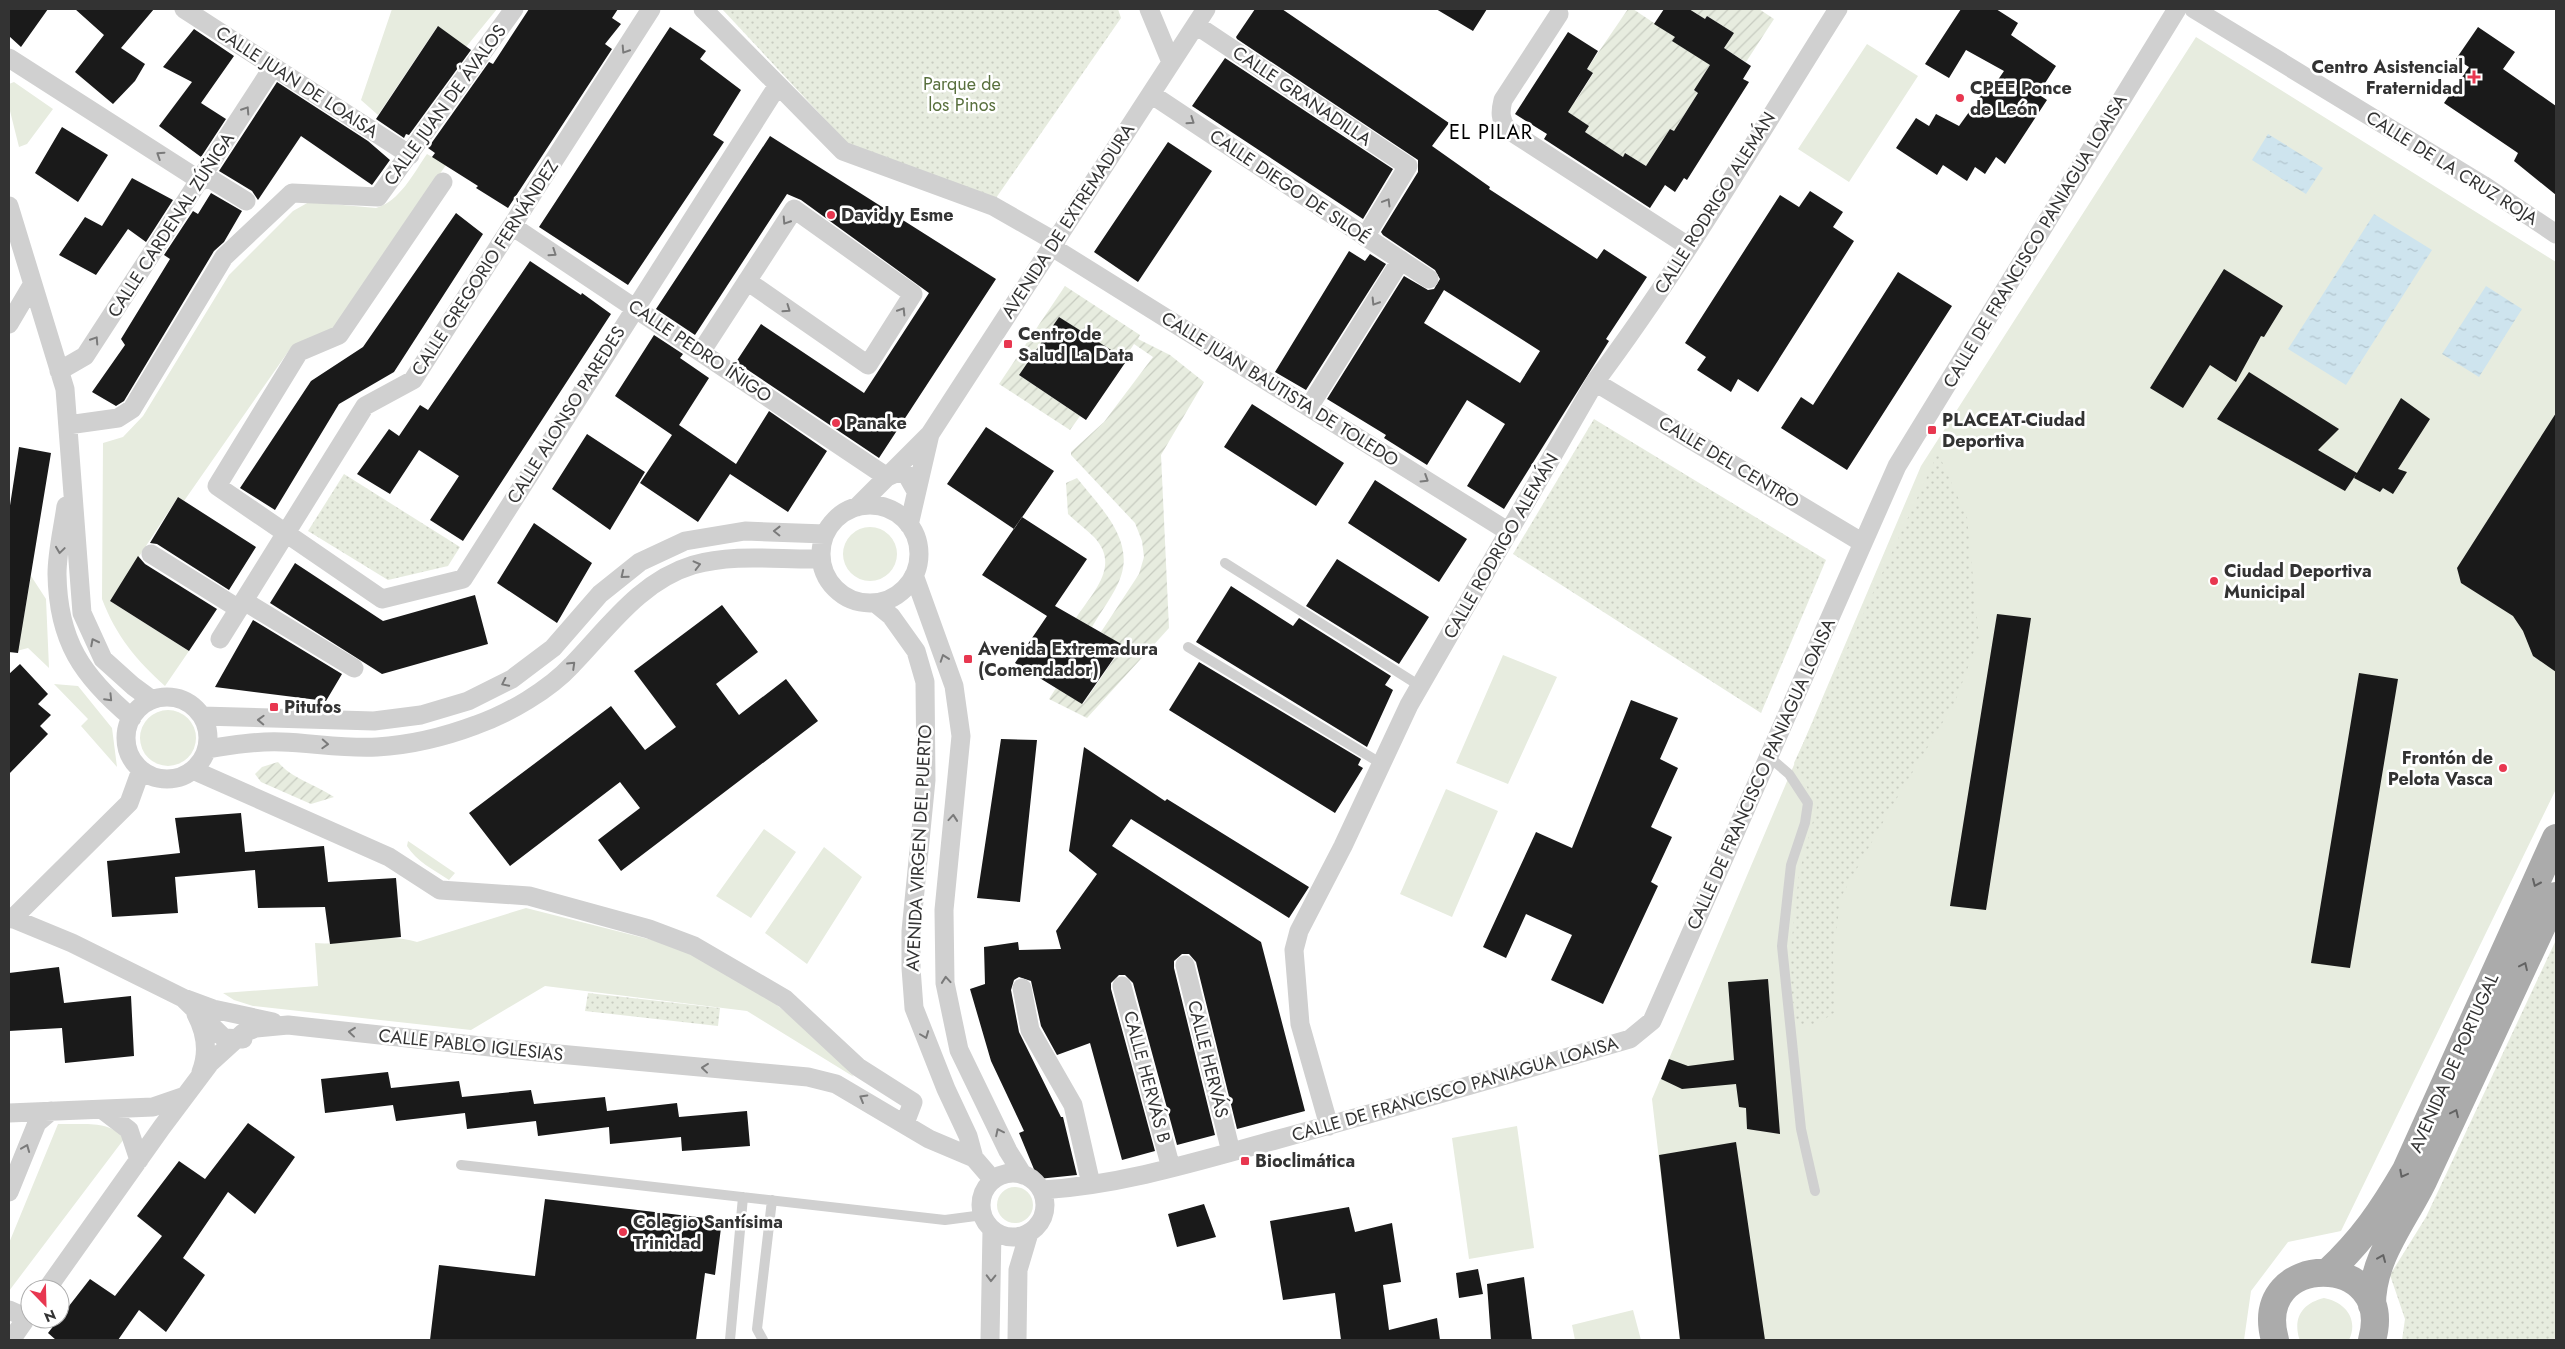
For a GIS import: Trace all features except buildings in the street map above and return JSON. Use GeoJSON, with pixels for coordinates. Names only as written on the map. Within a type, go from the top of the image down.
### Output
{"type":"FeatureCollection","features":[{"type":"Feature","properties":{"kind":"main road","name":"AVENIDA DE PORTUGAL"},"geometry":{"type":"LineString","coordinates":[[2328,1272],[2356,1246],[2383,1211],[2406,1170],[2556,838]]}},
{"type":"Feature","properties":{"kind":"main road","name":"AVENIDA DE PORTUGAL"},"geometry":{"type":"LineString","coordinates":[[2372,1340],[2375,1322],[2372,1305],[2372,1286],[2381,1258],[2414,1200],[2556,896]]}},
{"type":"Feature","properties":{"kind":"main road"},"geometry":{"type":"LineString","coordinates":[[2275,1340],[2272,1329],[2273,1313],[2278,1298],[2289,1284],[2303,1276],[2319,1271],[2350,1279],[2363,1290],[2372,1305]]}},
{"type":"Feature","properties":{"kind":"street","name":"CALLE JUAN DE LOAISA"},"geometry":{"type":"LineString","coordinates":[[184,9],[410,155]]}},
{"type":"Feature","properties":{"kind":"street","name":"CALLE JUAN DE ÁVALOS"},"geometry":{"type":"LineString","coordinates":[[68,425],[118,418],[132,409],[224,257],[292,193],[378,197],[514,9]]}},
{"type":"Feature","properties":{"kind":"street","name":"CALLE GREGORIO FERNÁNDEZ"},"geometry":{"type":"LineString","coordinates":[[220,639],[365,406],[413,380],[651,9]]}},
{"type":"Feature","properties":{"kind":"street","name":"CALLE JUAN BAUTISTA DE TOLEDO"},"geometry":{"type":"LineString","coordinates":[[702,9],[843,151],[992,206],[1509,532]]}},
{"type":"Feature","properties":{"kind":"street"},"geometry":{"type":"LineString","coordinates":[[1149,9],[1170,62]]}},
{"type":"Feature","properties":{"kind":"street","name":"AVENIDA DE EXTREMADURA"},"geometry":{"type":"LineString","coordinates":[[930,434],[1206,9]]}},
{"type":"Feature","properties":{"kind":"street","name":"CALLE RODRIGO ALEMÁN"},"geometry":{"type":"LineString","coordinates":[[1329,1126],[1300,1024],[1294,950],[1299,931],[1420,686],[1595,382],[1625,342],[1688,246],[1838,9]]}},
{"type":"Feature","properties":{"kind":"street","name":"CALLE DE FRANCISCO PANIAGUA LOAISA"},"geometry":{"type":"LineString","coordinates":[[1042,1190],[1083,1186],[1171,1168],[1329,1126],[1630,1039],[1652,1021],[1897,466],[2177,9]]}},
{"type":"Feature","properties":{"kind":"street","name":"CALLE DE LA CRUZ ROJA"},"geometry":{"type":"LineString","coordinates":[[2194,9],[2483,185],[2556,234]]}},
{"type":"Feature","properties":{"kind":"street"},"geometry":{"type":"LineString","coordinates":[[1560,14],[1503,100],[1500,116],[1502,123],[1507,129],[1688,246]]}},
{"type":"Feature","properties":{"kind":"street","name":"CALLE GRANADILLA"},"geometry":{"type":"LineString","coordinates":[[1196,25],[1408,166],[1366,237]]}},
{"type":"Feature","properties":{"kind":"street"},"geometry":{"type":"LineString","coordinates":[[9,58],[202,178],[246,201]]}},
{"type":"Feature","properties":{"kind":"street","name":"CALLE CARDENAL ZÚÑIGA"},"geometry":{"type":"LineString","coordinates":[[59,371],[85,356],[273,68]]}},
{"type":"Feature","properties":{"kind":"street","name":"CALLE ALONSO PAREDES"},"geometry":{"type":"LineString","coordinates":[[443,182],[339,336],[298,352],[217,486],[382,599],[463,579],[634,307],[778,85]]}},
{"type":"Feature","properties":{"kind":"street","name":"CALLE DIEGO DE SILOÉ"},"geometry":{"type":"LineString","coordinates":[[1151,94],[1429,279]]}},
{"type":"Feature","properties":{"kind":"street"},"geometry":{"type":"LineString","coordinates":[[9,206],[65,389],[82,613],[103,659],[132,686],[152,700]]}},
{"type":"Feature","properties":{"kind":"street"},"geometry":{"type":"LineString","coordinates":[[701,352],[747,281],[794,209],[913,294],[868,365],[747,281]]}},
{"type":"Feature","properties":{"kind":"street","name":"CALLE PEDRO ÍÑIGO"},"geometry":{"type":"LineString","coordinates":[[512,226],[887,477]]}},
{"type":"Feature","properties":{"kind":"street"},"geometry":{"type":"LineString","coordinates":[[1309,407],[1401,260]]}},
{"type":"Feature","properties":{"kind":"street"},"geometry":{"type":"LineString","coordinates":[[9,324],[32,285]]}},
{"type":"Feature","properties":{"kind":"street","name":"CALLE DEL CENTRO"},"geometry":{"type":"LineString","coordinates":[[1595,382],[1863,544]]}},
{"type":"Feature","properties":{"kind":"street"},"geometry":{"type":"LineString","coordinates":[[857,507],[872,506],[886,508],[899,514],[909,525],[919,549],[914,575],[892,598],[875,603],[860,602],[845,597],[833,587],[825,574],[821,559],[825,534],[833,522],[844,513],[857,507],[930,434]]}},
{"type":"Feature","properties":{"kind":"street"},"geometry":{"type":"LineString","coordinates":[[909,525],[930,434]]}},
{"type":"Feature","properties":{"kind":"street"},"geometry":{"type":"LineString","coordinates":[[71,468],[57,573],[61,619],[72,649],[87,674],[132,718]]}},
{"type":"Feature","properties":{"kind":"street"},"geometry":{"type":"LineString","coordinates":[[887,477],[898,472],[906,476],[916,491]]}},
{"type":"Feature","properties":{"kind":"street"},"geometry":{"type":"LineString","coordinates":[[202,716],[374,721],[421,715],[468,701],[512,679],[553,648],[600,594],[640,562],[685,541],[745,531],[825,534]]}},
{"type":"Feature","properties":{"kind":"street"},"geometry":{"type":"LineString","coordinates":[[152,554],[354,668]]}},
{"type":"Feature","properties":{"kind":"street"},"geometry":{"type":"LineString","coordinates":[[207,749],[244,743],[281,742],[376,747],[427,740],[478,725],[526,701],[571,667],[618,613],[655,584],[693,566],[747,556],[821,559]]}},
{"type":"Feature","properties":{"kind":"street","name":"AVENIDA VIRGEN DEL PUERTO"},"geometry":{"type":"LineString","coordinates":[[914,575],[954,686],[960,736],[944,910],[945,983],[959,1050],[1008,1151],[1023,1175]]}},
{"type":"Feature","properties":{"kind":"street","name":"AVENIDA VIRGEN DEL PUERTO"},"geometry":{"type":"LineString","coordinates":[[875,603],[891,616],[916,651],[925,682],[926,780],[911,931],[914,1008],[946,1089],[968,1136],[974,1158]]}},
{"type":"Feature","properties":{"kind":"street"},"geometry":{"type":"LineString","coordinates":[[166,697],[180,699],[193,706],[202,716],[208,738],[207,749],[202,761],[193,770],[171,779],[150,777],[141,770],[130,756],[127,744],[127,730],[132,718],[140,708],[152,700],[166,697]]}},
{"type":"Feature","properties":{"kind":"street"},"geometry":{"type":"LineString","coordinates":[[129,803],[141,770]]}},
{"type":"Feature","properties":{"kind":"street"},"geometry":{"type":"LineString","coordinates":[[193,770],[389,857],[440,890],[529,896],[649,929],[694,946],[785,999],[858,1067],[913,1102],[905,1123]]}},
{"type":"Feature","properties":{"kind":"street"},"geometry":{"type":"LineString","coordinates":[[160,778],[129,803],[10,918],[72,943],[183,998],[218,1010],[288,1025]]}},
{"type":"Feature","properties":{"kind":"street","name":"CALLE HERVÁS"},"geometry":{"type":"LineString","coordinates":[[1185,965],[1231,1152]]}},
{"type":"Feature","properties":{"kind":"street","name":"CALLE HERVÁS B"},"geometry":{"type":"LineString","coordinates":[[1122,986],[1171,1168]]}},
{"type":"Feature","properties":{"kind":"street"},"geometry":{"type":"LineString","coordinates":[[1022,988],[1030,1030],[1073,1105],[1083,1186]]}},
{"type":"Feature","properties":{"kind":"street"},"geometry":{"type":"LineString","coordinates":[[183,998],[198,1015],[224,1038],[236,1044]]}},
{"type":"Feature","properties":{"kind":"street"},"geometry":{"type":"LineString","coordinates":[[183,998],[197,1016],[204,1032],[206,1050],[199,1077]]}},
{"type":"Feature","properties":{"kind":"street"},"geometry":{"type":"LineString","coordinates":[[218,1010],[231,1024],[236,1035],[236,1044]]}},
{"type":"Feature","properties":{"kind":"street","name":"CALLE PABLO IGLESIAS"},"geometry":{"type":"LineString","coordinates":[[54,1279],[199,1077],[236,1044],[243,1034],[256,1028],[288,1025],[537,1052],[808,1077],[836,1084],[905,1123],[929,1139],[974,1158],[992,1180]]}},
{"type":"Feature","properties":{"kind":"street"},"geometry":{"type":"LineString","coordinates":[[9,1113],[104,1111],[153,1107],[185,1096],[236,1044],[308,1027]]}},
{"type":"Feature","properties":{"kind":"street"},"geometry":{"type":"LineString","coordinates":[[133,1108],[145,1114],[157,1133]]}},
{"type":"Feature","properties":{"kind":"street"},"geometry":{"type":"LineString","coordinates":[[9,1192],[37,1123],[51,1111]]}},
{"type":"Feature","properties":{"kind":"street"},"geometry":{"type":"LineString","coordinates":[[104,1111],[157,1133]]}},
{"type":"Feature","properties":{"kind":"street"},"geometry":{"type":"LineString","coordinates":[[104,1111],[129,1130],[138,1160]]}},
{"type":"Feature","properties":{"kind":"street"},"geometry":{"type":"LineString","coordinates":[[990,1340],[988,1222],[983,1194],[992,1180],[1003,1174],[1023,1175],[1033,1180],[1042,1190],[1045,1201],[1041,1220],[1029,1233],[1018,1270],[1017,1340]]}},
{"type":"Feature","properties":{"kind":"street","name":"CALLE DE FRANCISCO PANIAGUA LOAISA"},"geometry":{"type":"LineString","coordinates":[[1044,1212],[1083,1186]]}},
{"type":"Feature","properties":{"kind":"street"},"geometry":{"type":"LineString","coordinates":[[988,1222],[1005,1236],[1014,1237],[1029,1233]]}},
{"type":"Feature","properties":{"kind":"lane"},"geometry":{"type":"LineString","coordinates":[[1225,563],[1420,686]]}},
{"type":"Feature","properties":{"kind":"lane"},"geometry":{"type":"LineString","coordinates":[[1188,647],[1382,764]]}},
{"type":"Feature","properties":{"kind":"lane"},"geometry":{"type":"LineString","coordinates":[[1768,756],[1789,774],[1808,802],[1805,823],[1791,865],[1782,946],[1801,1129],[1815,1191]]}},
{"type":"Feature","properties":{"kind":"lane"},"geometry":{"type":"LineString","coordinates":[[461,1165],[945,1220],[988,1222]]}},
{"type":"Feature","properties":{"kind":"lane"},"geometry":{"type":"LineString","coordinates":[[730,1340],[743,1197]]}},
{"type":"Feature","properties":{"kind":"lane"},"geometry":{"type":"LineString","coordinates":[[763,1340],[757,1329],[772,1200]]}},
{"type":"Feature","properties":{"kind":"green space"},"geometry":{"type":"Polygon","coordinates":[[[392,9],[497,9],[466,47],[437,27],[378,115],[361,100],[392,9]]]}},
{"type":"Feature","properties":{"kind":"green space","name":"Parque de los Pinos"},"geometry":{"type":"Polygon","coordinates":[[[722,9],[1118,9],[1121,18],[996,198],[847,143],[722,9]]]}},
{"type":"Feature","properties":{"kind":"green space"},"geometry":{"type":"Polygon","coordinates":[[[1628,9],[1633,9],[1675,37],[1673,41],[1712,62],[1694,90],[1698,93],[1674,131],[1670,129],[1646,166],[1625,153],[1623,157],[1585,132],[1589,126],[1564,110],[1571,100],[1575,102],[1593,74],[1587,69],[1628,9]]]}},
{"type":"Feature","properties":{"kind":"green space"},"geometry":{"type":"Polygon","coordinates":[[[1689,9],[1759,9],[1774,19],[1746,62],[1724,48],[1734,33],[1707,16],[1700,27],[1694,23],[1699,15],[1689,9]]]}},
{"type":"Feature","properties":{"kind":"green space","name":"Ciudad Deportiva Municipal"},"geometry":{"type":"Polygon","coordinates":[[[2196,37],[2556,262],[2556,789],[2341,1231],[2288,1242],[2251,1291],[2244,1340],[1680,1340],[1652,1099],[1921,466],[2196,37]]]}},
{"type":"Feature","properties":{"kind":"green space"},"geometry":{"type":"Polygon","coordinates":[[[1867,44],[1918,76],[1849,182],[1798,149],[1867,44]]]}},
{"type":"Feature","properties":{"kind":"green space"},"geometry":{"type":"Polygon","coordinates":[[[14,82],[53,109],[27,144],[19,147],[9,107],[9,84],[14,82]]]}},
{"type":"Feature","properties":{"kind":"green space"},"geometry":{"type":"Polygon","coordinates":[[[427,154],[446,165],[330,333],[290,349],[184,501],[178,497],[110,601],[189,651],[165,686],[128,647],[114,625],[102,599],[103,443],[123,437],[143,416],[229,275],[293,211],[309,202],[376,208],[385,204],[399,193],[427,154]]]}},
{"type":"Feature","properties":{"kind":"green space"},"geometry":{"type":"Polygon","coordinates":[[[1065,286],[1140,335],[1138,339],[1170,355],[1204,382],[1161,455],[1169,628],[1087,718],[1049,699],[1056,688],[1083,704],[1123,646],[1101,632],[1139,574],[1144,557],[1142,541],[1135,523],[1071,455],[1071,452],[1104,422],[1153,357],[1134,344],[1124,359],[1059,317],[1019,375],[1080,416],[1070,430],[999,384],[1065,286]]]}},
{"type":"Feature","properties":{"kind":"green space"},"geometry":{"type":"Polygon","coordinates":[[[1594,419],[1826,560],[1761,713],[1513,554],[1594,419]]]}},
{"type":"Feature","properties":{"kind":"green space"},"geometry":{"type":"Polygon","coordinates":[[[1938,453],[1967,517],[1979,638],[1955,702],[1891,808],[1841,897],[1833,954],[1835,1012],[1816,1025],[1794,1024],[1789,966],[1799,873],[1817,806],[1794,763],[1938,453]]]}},
{"type":"Feature","properties":{"kind":"green space"},"geometry":{"type":"Polygon","coordinates":[[[344,474],[460,547],[448,566],[388,580],[308,531],[344,474]]]}},
{"type":"Feature","properties":{"kind":"green space"},"geometry":{"type":"Polygon","coordinates":[[[1077,478],[1112,523],[1123,548],[1124,562],[1121,576],[1112,596],[1092,627],[1076,618],[1102,579],[1105,569],[1105,558],[1102,548],[1094,537],[1068,514],[1066,483],[1077,478]]]}},
{"type":"Feature","properties":{"kind":"green space"},"geometry":{"type":"Polygon","coordinates":[[[870,527],[880,529],[889,535],[895,544],[897,554],[895,564],[889,573],[880,579],[870,581],[860,579],[851,573],[845,564],[843,554],[845,544],[851,535],[860,529],[870,527]]]}},
{"type":"Feature","properties":{"kind":"green space"},"geometry":{"type":"Polygon","coordinates":[[[31,576],[46,599],[49,668],[28,648],[9,653],[9,620],[23,622],[31,576]]]}},
{"type":"Feature","properties":{"kind":"green space"},"geometry":{"type":"Polygon","coordinates":[[[1503,655],[1557,677],[1508,784],[1456,763],[1503,655]]]}},
{"type":"Feature","properties":{"kind":"green space"},"geometry":{"type":"Polygon","coordinates":[[[54,684],[78,686],[112,728],[117,767],[81,726],[88,719],[54,684]]]}},
{"type":"Feature","properties":{"kind":"green space"},"geometry":{"type":"Polygon","coordinates":[[[168,710],[179,712],[188,718],[194,727],[196,738],[194,749],[188,758],[179,764],[168,766],[157,764],[148,758],[142,749],[140,738],[142,727],[148,718],[157,712],[168,710]]]}},
{"type":"Feature","properties":{"kind":"green space"},"geometry":{"type":"Polygon","coordinates":[[[278,762],[290,773],[334,797],[311,804],[261,782],[255,774],[262,767],[278,762]]]}},
{"type":"Feature","properties":{"kind":"green space"},"geometry":{"type":"Polygon","coordinates":[[[1446,789],[1498,811],[1452,917],[1400,894],[1446,789]]]}},
{"type":"Feature","properties":{"kind":"green space"},"geometry":{"type":"Polygon","coordinates":[[[764,829],[796,852],[751,918],[716,896],[764,829]]]}},
{"type":"Feature","properties":{"kind":"green space"},"geometry":{"type":"Polygon","coordinates":[[[408,841],[455,873],[449,880],[431,869],[411,851],[407,846],[408,841]]]}},
{"type":"Feature","properties":{"kind":"green space"},"geometry":{"type":"Polygon","coordinates":[[[824,847],[862,877],[807,964],[765,933],[824,847]]]}},
{"type":"Feature","properties":{"kind":"green space"},"geometry":{"type":"Polygon","coordinates":[[[526,908],[676,946],[756,988],[821,1041],[854,1077],[747,1011],[545,986],[471,1030],[253,1006],[234,1000],[223,993],[318,986],[315,943],[340,943],[379,938],[405,939],[417,942],[526,908]]]}},
{"type":"Feature","properties":{"kind":"green space"},"geometry":{"type":"Polygon","coordinates":[[[2556,940],[2556,1337],[2554,1340],[2402,1340],[2405,1319],[2390,1275],[2426,1217],[2556,940]]]}},
{"type":"Feature","properties":{"kind":"green space"},"geometry":{"type":"Polygon","coordinates":[[[588,993],[720,1008],[718,1026],[585,1011],[588,993]]]}},
{"type":"Feature","properties":{"kind":"green space"},"geometry":{"type":"Polygon","coordinates":[[[58,1124],[94,1124],[103,1126],[111,1128],[124,1139],[9,1291],[9,1243],[58,1124]]]}},
{"type":"Feature","properties":{"kind":"green space"},"geometry":{"type":"Polygon","coordinates":[[[1517,1126],[1534,1248],[1469,1259],[1452,1138],[1517,1126]]]}},
{"type":"Feature","properties":{"kind":"green space"},"geometry":{"type":"Polygon","coordinates":[[[1015,1187],[1022,1188],[1028,1192],[1032,1198],[1032,1212],[1028,1218],[1022,1222],[1015,1223],[1008,1222],[1002,1218],[998,1212],[997,1205],[998,1198],[1002,1192],[1008,1188],[1015,1187]]]}},
{"type":"Feature","properties":{"kind":"green space"},"geometry":{"type":"Polygon","coordinates":[[[2324,1298],[2338,1303],[2348,1313],[2352,1325],[2349,1340],[2300,1340],[2297,1324],[2301,1312],[2310,1303],[2324,1298]]]}},
{"type":"Feature","properties":{"kind":"green space"},"geometry":{"type":"Polygon","coordinates":[[[1633,1310],[1641,1340],[1575,1340],[1572,1325],[1633,1310]]]}},
{"type":"Feature","properties":{"kind":"water"},"geometry":{"type":"Polygon","coordinates":[[[2268,134],[2323,168],[2306,194],[2252,160],[2268,134]]]}},
{"type":"Feature","properties":{"kind":"water"},"geometry":{"type":"Polygon","coordinates":[[[2374,214],[2432,250],[2346,385],[2288,349],[2374,214]]]}},
{"type":"Feature","properties":{"kind":"water"},"geometry":{"type":"Polygon","coordinates":[[[2486,286],[2522,309],[2479,377],[2442,354],[2486,286]]]}},
{"type":"Feature","properties":{"kind":"place","name":"Centro Asistencial Fraternidad"},"geometry":{"type":"Point","coordinates":[2474,77]}},
{"type":"Feature","properties":{"kind":"place","name":"CPEE Ponce de León"},"geometry":{"type":"Point","coordinates":[1960,98]}},
{"type":"Feature","properties":{"kind":"place","name":"David y Esme"},"geometry":{"type":"Point","coordinates":[831,215]}},
{"type":"Feature","properties":{"kind":"place","name":"Centro de Salud La Data"},"geometry":{"type":"Point","coordinates":[1008,344]}},
{"type":"Feature","properties":{"kind":"place","name":"Panake"},"geometry":{"type":"Point","coordinates":[836,423]}},
{"type":"Feature","properties":{"kind":"place","name":"PLACEAT-Ciudad Deportiva"},"geometry":{"type":"Point","coordinates":[1932,430]}},
{"type":"Feature","properties":{"kind":"place","name":"Ciudad Deportiva Municipal"},"geometry":{"type":"Point","coordinates":[2214,581]}},
{"type":"Feature","properties":{"kind":"place","name":"Avenida Extremadura (Comendador)"},"geometry":{"type":"Point","coordinates":[968,659]}},
{"type":"Feature","properties":{"kind":"place","name":"Pitufos"},"geometry":{"type":"Point","coordinates":[274,707]}},
{"type":"Feature","properties":{"kind":"place","name":"Frontón de Pelota Vasca"},"geometry":{"type":"Point","coordinates":[2503,768]}},
{"type":"Feature","properties":{"kind":"place","name":"Bioclimática"},"geometry":{"type":"Point","coordinates":[1245,1161]}},
{"type":"Feature","properties":{"kind":"place","name":"Colegio Santísima Trinidad"},"geometry":{"type":"Point","coordinates":[623,1232]}},
{"type":"Feature","properties":{"kind":"district","name":"EL PILAR"},"geometry":{"type":"Point","coordinates":[1491,132]}}]}
